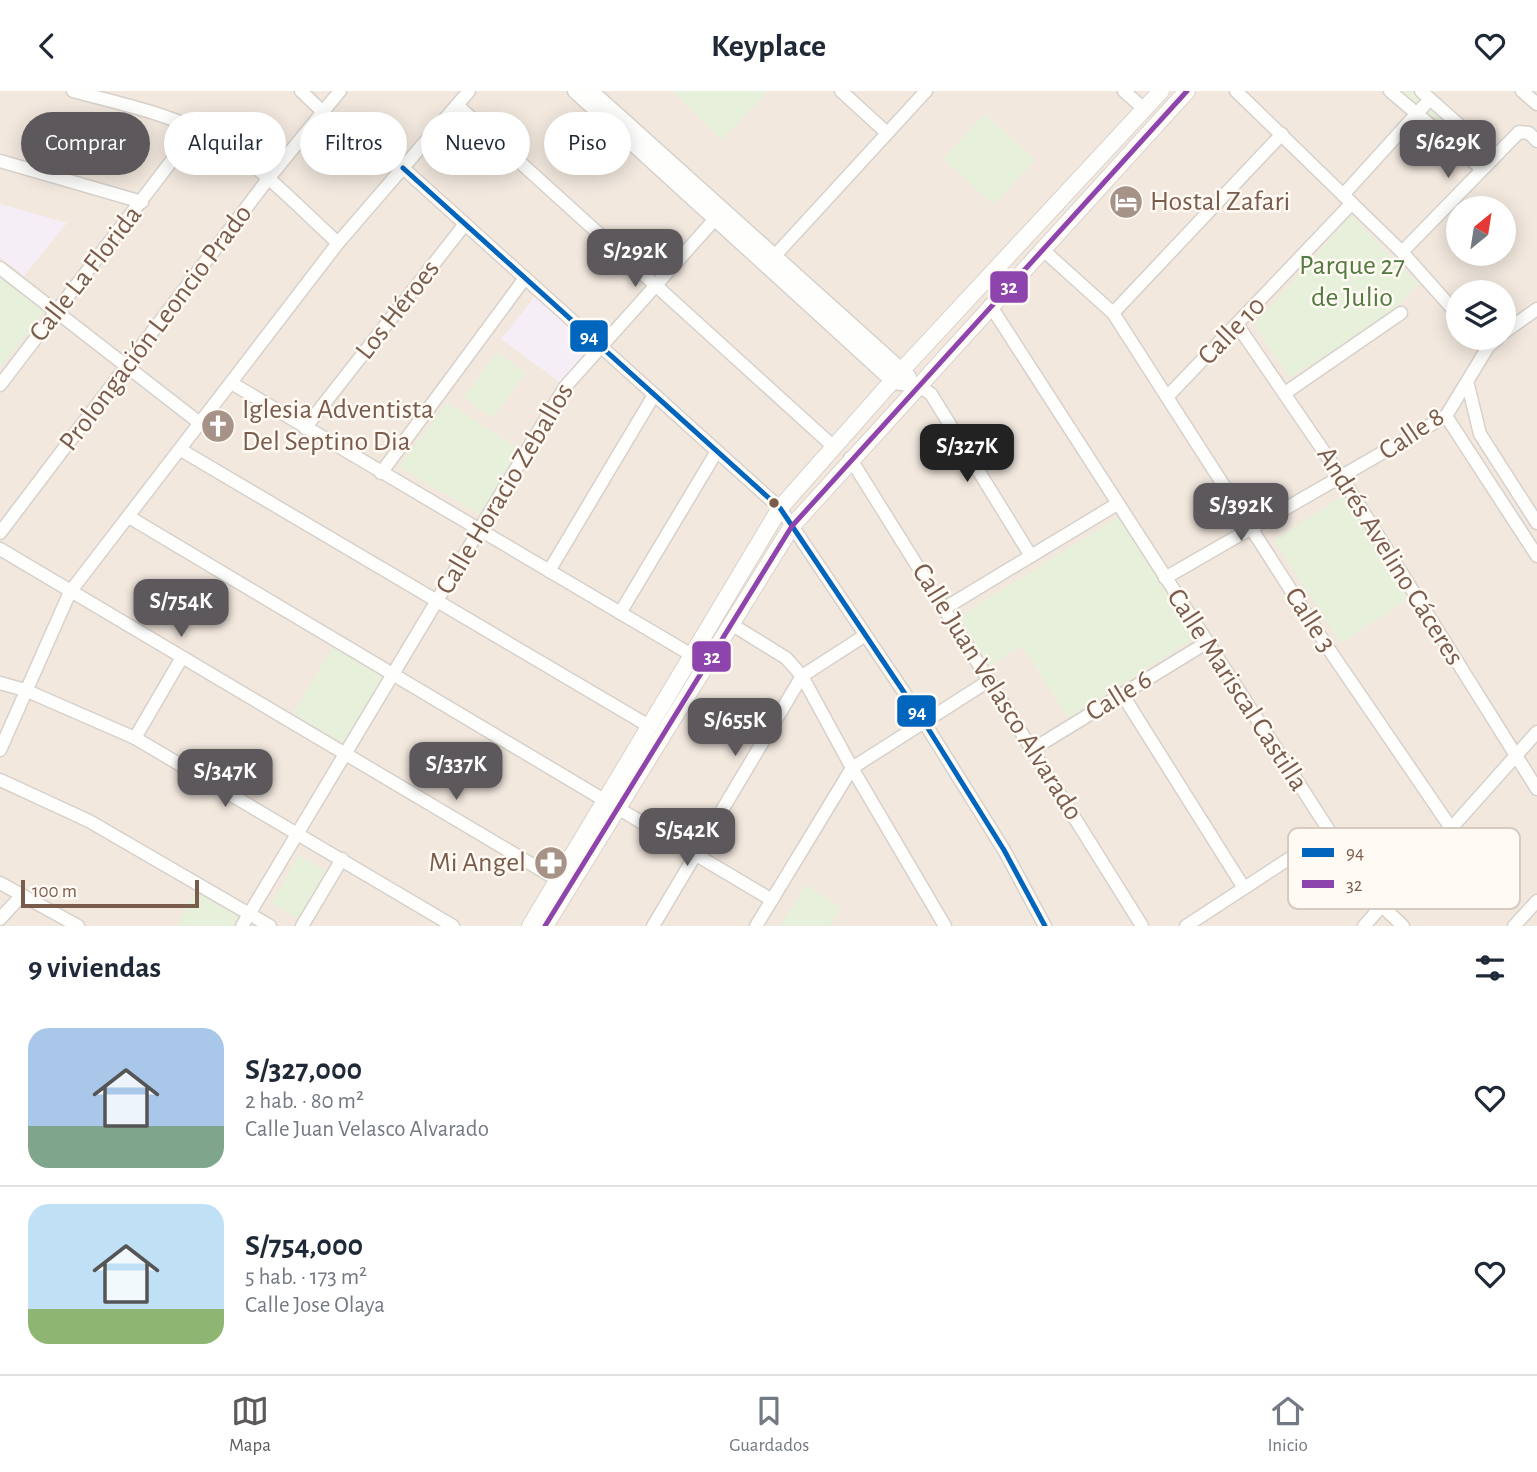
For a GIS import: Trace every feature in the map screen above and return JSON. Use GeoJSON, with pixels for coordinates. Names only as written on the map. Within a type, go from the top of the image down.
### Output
{"type":"FeatureCollection","features":[{"type":"Feature","properties":{"kind":"main road"},"geometry":{"type":"LineString","coordinates":[[545,926],[612,803],[649,726],[780,508],[1161,91]]}},
{"type":"Feature","properties":{"kind":"main road"},"geometry":{"type":"LineString","coordinates":[[530,926],[558,880],[732,624],[792,526],[850,458],[1187,91]]}},
{"type":"Feature","properties":{"kind":"street"},"geometry":{"type":"LineString","coordinates":[[73,91],[164,117]]}},
{"type":"Feature","properties":{"kind":"street"},"geometry":{"type":"LineString","coordinates":[[300,91],[323,112]]}},
{"type":"Feature","properties":{"kind":"street","name":"Prolongación Leoncio Prado"},"geometry":{"type":"LineString","coordinates":[[323,112],[340,91]]}},
{"type":"Feature","properties":{"kind":"street"},"geometry":{"type":"LineString","coordinates":[[407,163],[470,91]]}},
{"type":"Feature","properties":{"kind":"street"},"geometry":{"type":"LineString","coordinates":[[575,91],[715,219],[770,262]]}},
{"type":"Feature","properties":{"kind":"street"},"geometry":{"type":"LineString","coordinates":[[591,91],[770,262],[898,376],[931,394],[1031,556]]}},
{"type":"Feature","properties":{"kind":"street"},"geometry":{"type":"LineString","coordinates":[[841,91],[887,133]]}},
{"type":"Feature","properties":{"kind":"street"},"geometry":{"type":"LineString","coordinates":[[770,262],[926,91]]}},
{"type":"Feature","properties":{"kind":"street"},"geometry":{"type":"LineString","coordinates":[[1124,91],[1144,109]]}},
{"type":"Feature","properties":{"kind":"street"},"geometry":{"type":"LineString","coordinates":[[1236,91],[1402,252],[1446,302]]}},
{"type":"Feature","properties":{"kind":"street"},"geometry":{"type":"LineString","coordinates":[[1390,91],[1482,169]]}},
{"type":"Feature","properties":{"kind":"street"},"geometry":{"type":"LineString","coordinates":[[1522,91],[1537,104]]}},
{"type":"Feature","properties":{"kind":"street"},"geometry":{"type":"LineString","coordinates":[[1425,95],[1494,156]]}},
{"type":"Feature","properties":{"kind":"street","name":"Calle 10"},"geometry":{"type":"LineString","coordinates":[[1168,396],[1238,326],[1348,199],[1416,113],[1425,95]]}},
{"type":"Feature","properties":{"kind":"street"},"geometry":{"type":"LineString","coordinates":[[457,105],[835,449]]}},
{"type":"Feature","properties":{"kind":"street"},"geometry":{"type":"LineString","coordinates":[[1402,252],[1519,132],[1529,133],[1537,141]]}},
{"type":"Feature","properties":{"kind":"street"},"geometry":{"type":"LineString","coordinates":[[1113,313],[1282,134]]}},
{"type":"Feature","properties":{"kind":"street","name":"Prolongación Leoncio Prado"},"geometry":{"type":"LineString","coordinates":[[0,533],[300,140]]}},
{"type":"Feature","properties":{"kind":"street"},"geometry":{"type":"LineString","coordinates":[[0,161],[142,202]]}},
{"type":"Feature","properties":{"kind":"street","name":"Calle La Florida"},"geometry":{"type":"LineString","coordinates":[[0,385],[164,172]]}},
{"type":"Feature","properties":{"kind":"street"},"geometry":{"type":"LineString","coordinates":[[407,172],[780,508],[924,722],[1004,850],[1045,926]]}},
{"type":"Feature","properties":{"kind":"street"},"geometry":{"type":"LineString","coordinates":[[263,175],[338,243]]}},
{"type":"Feature","properties":{"kind":"street"},"geometry":{"type":"LineString","coordinates":[[0,750],[70,592],[233,384],[338,243],[397,175]]}},
{"type":"Feature","properties":{"kind":"street","name":"Calle Horacio Zeballos"},"geometry":{"type":"LineString","coordinates":[[242,926],[565,387],[599,345],[715,219]]}},
{"type":"Feature","properties":{"kind":"street","name":"Los Héroes"},"geometry":{"type":"LineString","coordinates":[[305,428],[465,224]]}},
{"type":"Feature","properties":{"kind":"street","name":"Calle 3"},"geometry":{"type":"LineString","coordinates":[[1042,249],[1113,313],[1328,648],[1451,828]]}},
{"type":"Feature","properties":{"kind":"street"},"geometry":{"type":"LineString","coordinates":[[0,268],[201,424]]}},
{"type":"Feature","properties":{"kind":"street"},"geometry":{"type":"LineString","coordinates":[[380,473],[525,278]]}},
{"type":"Feature","properties":{"kind":"street","name":"Calle Mariscal Castilla"},"geometry":{"type":"LineString","coordinates":[[990,305],[1327,828]]}},
{"type":"Feature","properties":{"kind":"street"},"geometry":{"type":"LineString","coordinates":[[1516,324],[1537,309]]}},
{"type":"Feature","properties":{"kind":"street"},"geometry":{"type":"LineString","coordinates":[[1285,393],[1401,313]]}},
{"type":"Feature","properties":{"kind":"street","name":"Andrés Avelino Cáceres"},"geometry":{"type":"LineString","coordinates":[[1238,326],[1342,478],[1537,789]]}},
{"type":"Feature","properties":{"kind":"street","name":"Calle 8"},"geometry":{"type":"LineString","coordinates":[[1165,579],[1446,416],[1468,385],[1480,350]]}},
{"type":"Feature","properties":{"kind":"street"},"geometry":{"type":"LineString","coordinates":[[233,384],[690,655]]}},
{"type":"Feature","properties":{"kind":"street"},"geometry":{"type":"LineString","coordinates":[[1468,385],[1480,433],[1537,523]]}},
{"type":"Feature","properties":{"kind":"street"},"geometry":{"type":"LineString","coordinates":[[550,571],[654,395]]}},
{"type":"Feature","properties":{"kind":"street"},"geometry":{"type":"LineString","coordinates":[[1446,416],[1537,556]]}},
{"type":"Feature","properties":{"kind":"street"},"geometry":{"type":"LineString","coordinates":[[181,450],[649,726]]}},
{"type":"Feature","properties":{"kind":"street"},"geometry":{"type":"LineString","coordinates":[[620,613],[717,451]]}},
{"type":"Feature","properties":{"kind":"street","name":"Calle Juan Velasco Alvarado"},"geometry":{"type":"LineString","coordinates":[[850,458],[1142,926]]}},
{"type":"Feature","properties":{"kind":"street"},"geometry":{"type":"LineString","coordinates":[[945,608],[1117,504]]}},
{"type":"Feature","properties":{"kind":"street"},"geometry":{"type":"LineString","coordinates":[[129,517],[772,900]]}},
{"type":"Feature","properties":{"kind":"street"},"geometry":{"type":"LineString","coordinates":[[0,549],[345,757],[558,880]]}},
{"type":"Feature","properties":{"kind":"street"},"geometry":{"type":"LineString","coordinates":[[732,624],[786,658],[802,676],[852,768],[945,926]]}},
{"type":"Feature","properties":{"kind":"street"},"geometry":{"type":"LineString","coordinates":[[653,926],[802,676],[864,636]]}},
{"type":"Feature","properties":{"kind":"street","name":"Calle 6"},"geometry":{"type":"LineString","coordinates":[[1032,749],[1206,643]]}},
{"type":"Feature","properties":{"kind":"street"},"geometry":{"type":"LineString","coordinates":[[135,739],[181,659]]}},
{"type":"Feature","properties":{"kind":"street"},"geometry":{"type":"LineString","coordinates":[[756,926],[852,768],[990,680]]}},
{"type":"Feature","properties":{"kind":"street"},"geometry":{"type":"LineString","coordinates":[[0,683],[25,690],[135,739],[298,832],[453,926]]}},
{"type":"Feature","properties":{"kind":"street"},"geometry":{"type":"LineString","coordinates":[[1122,694],[1244,888]]}},
{"type":"Feature","properties":{"kind":"street"},"geometry":{"type":"LineString","coordinates":[[1451,828],[1537,732]]}},
{"type":"Feature","properties":{"kind":"street"},"geometry":{"type":"LineString","coordinates":[[0,780],[89,821],[270,926]]}},
{"type":"Feature","properties":{"kind":"street"},"geometry":{"type":"LineString","coordinates":[[302,926],[342,859]]}},
{"type":"Feature","properties":{"kind":"street"},"geometry":{"type":"LineString","coordinates":[[1186,926],[1288,859]]}},
{"type":"Feature","properties":{"kind":"street"},"geometry":{"type":"LineString","coordinates":[[0,883],[78,926]]}},
{"type":"Feature","properties":{"kind":"street"},"geometry":{"type":"LineString","coordinates":[[0,919],[22,895]]}},
{"type":"Feature","properties":{"kind":"street"},"geometry":{"type":"LineString","coordinates":[[1514,926],[1537,901]]}},
{"type":"Feature","properties":{"kind":"street"},"geometry":{"type":"LineString","coordinates":[[1364,926],[1379,909]]}},
{"type":"Feature","properties":{"kind":"street","name":"Calle Mariscal Castilla"},"geometry":{"type":"LineString","coordinates":[[1385,909],[1403,926]]}},
{"type":"Feature","properties":{"kind":"shaded area"},"geometry":{"type":"Polygon","coordinates":[[[0,91],[1537,91],[1537,926],[0,926],[0,91]]]}},
{"type":"Feature","properties":{"kind":"shaded area"},"geometry":{"type":"Polygon","coordinates":[[[0,204],[67,223],[24,276],[0,257],[0,204]]]}},
{"type":"Feature","properties":{"kind":"shaded area"},"geometry":{"type":"Polygon","coordinates":[[[536,295],[590,346],[561,383],[501,339],[536,295]]]}},
{"type":"Feature","properties":{"kind":"green space"},"geometry":{"type":"Polygon","coordinates":[[[673,91],[768,91],[722,140],[673,91]]]}},
{"type":"Feature","properties":{"kind":"green space"},"geometry":{"type":"Polygon","coordinates":[[[1399,91],[1414,91],[1485,153],[1478,161],[1399,91]]]}},
{"type":"Feature","properties":{"kind":"green space"},"geometry":{"type":"Polygon","coordinates":[[[985,114],[1035,160],[994,205],[943,159],[985,114]]]}},
{"type":"Feature","properties":{"kind":"green space","name":"Parque 27 de Julio"},"geometry":{"type":"Polygon","coordinates":[[[1351,215],[1418,284],[1393,311],[1290,378],[1254,325],[1351,215]]]}},
{"type":"Feature","properties":{"kind":"green space"},"geometry":{"type":"Polygon","coordinates":[[[0,277],[45,311],[0,368],[0,277]]]}},
{"type":"Feature","properties":{"kind":"green space"},"geometry":{"type":"Polygon","coordinates":[[[497,352],[526,373],[492,418],[464,397],[497,352]]]}},
{"type":"Feature","properties":{"kind":"green space"},"geometry":{"type":"Polygon","coordinates":[[[447,402],[521,451],[482,516],[399,467],[447,402]]]}},
{"type":"Feature","properties":{"kind":"green space"},"geometry":{"type":"Polygon","coordinates":[[[1343,495],[1410,598],[1341,643],[1274,540],[1343,495]]]}},
{"type":"Feature","properties":{"kind":"green space"},"geometry":{"type":"Polygon","coordinates":[[[1118,517],[1195,638],[1068,718],[1022,646],[990,666],[959,617],[1118,517]]]}},
{"type":"Feature","properties":{"kind":"green space"},"geometry":{"type":"Polygon","coordinates":[[[333,646],[384,676],[345,744],[293,714],[333,646]]]}},
{"type":"Feature","properties":{"kind":"green space"},"geometry":{"type":"Polygon","coordinates":[[[299,855],[329,872],[301,920],[272,903],[299,855]]]}},
{"type":"Feature","properties":{"kind":"green space"},"geometry":{"type":"Polygon","coordinates":[[[806,885],[841,908],[830,926],[780,926],[806,885]]]}},
{"type":"Feature","properties":{"kind":"green space"},"geometry":{"type":"Polygon","coordinates":[[[196,890],[242,917],[237,926],[177,926],[196,890]]]}},
{"type":"Feature","properties":{"kind":"transit line","name":"32"},"geometry":{"type":"LineString","coordinates":[[545,926],[792,526],[1187,91]]}},
{"type":"Feature","properties":{"kind":"transit line","name":"94"},"geometry":{"type":"LineString","coordinates":[[407,172],[780,508],[924,722],[1004,850],[1045,926]]}},
{"type":"Feature","properties":{"kind":"place","name":"Hostal Zafari"},"geometry":{"type":"Point","coordinates":[1126,202]}},
{"type":"Feature","properties":{"kind":"place","name":"Iglesia Adventista Del Septino Dia"},"geometry":{"type":"Point","coordinates":[218,426]}},
{"type":"Feature","properties":{"kind":"place","name":"Mi Angel"},"geometry":{"type":"Point","coordinates":[551,863]}}]}
